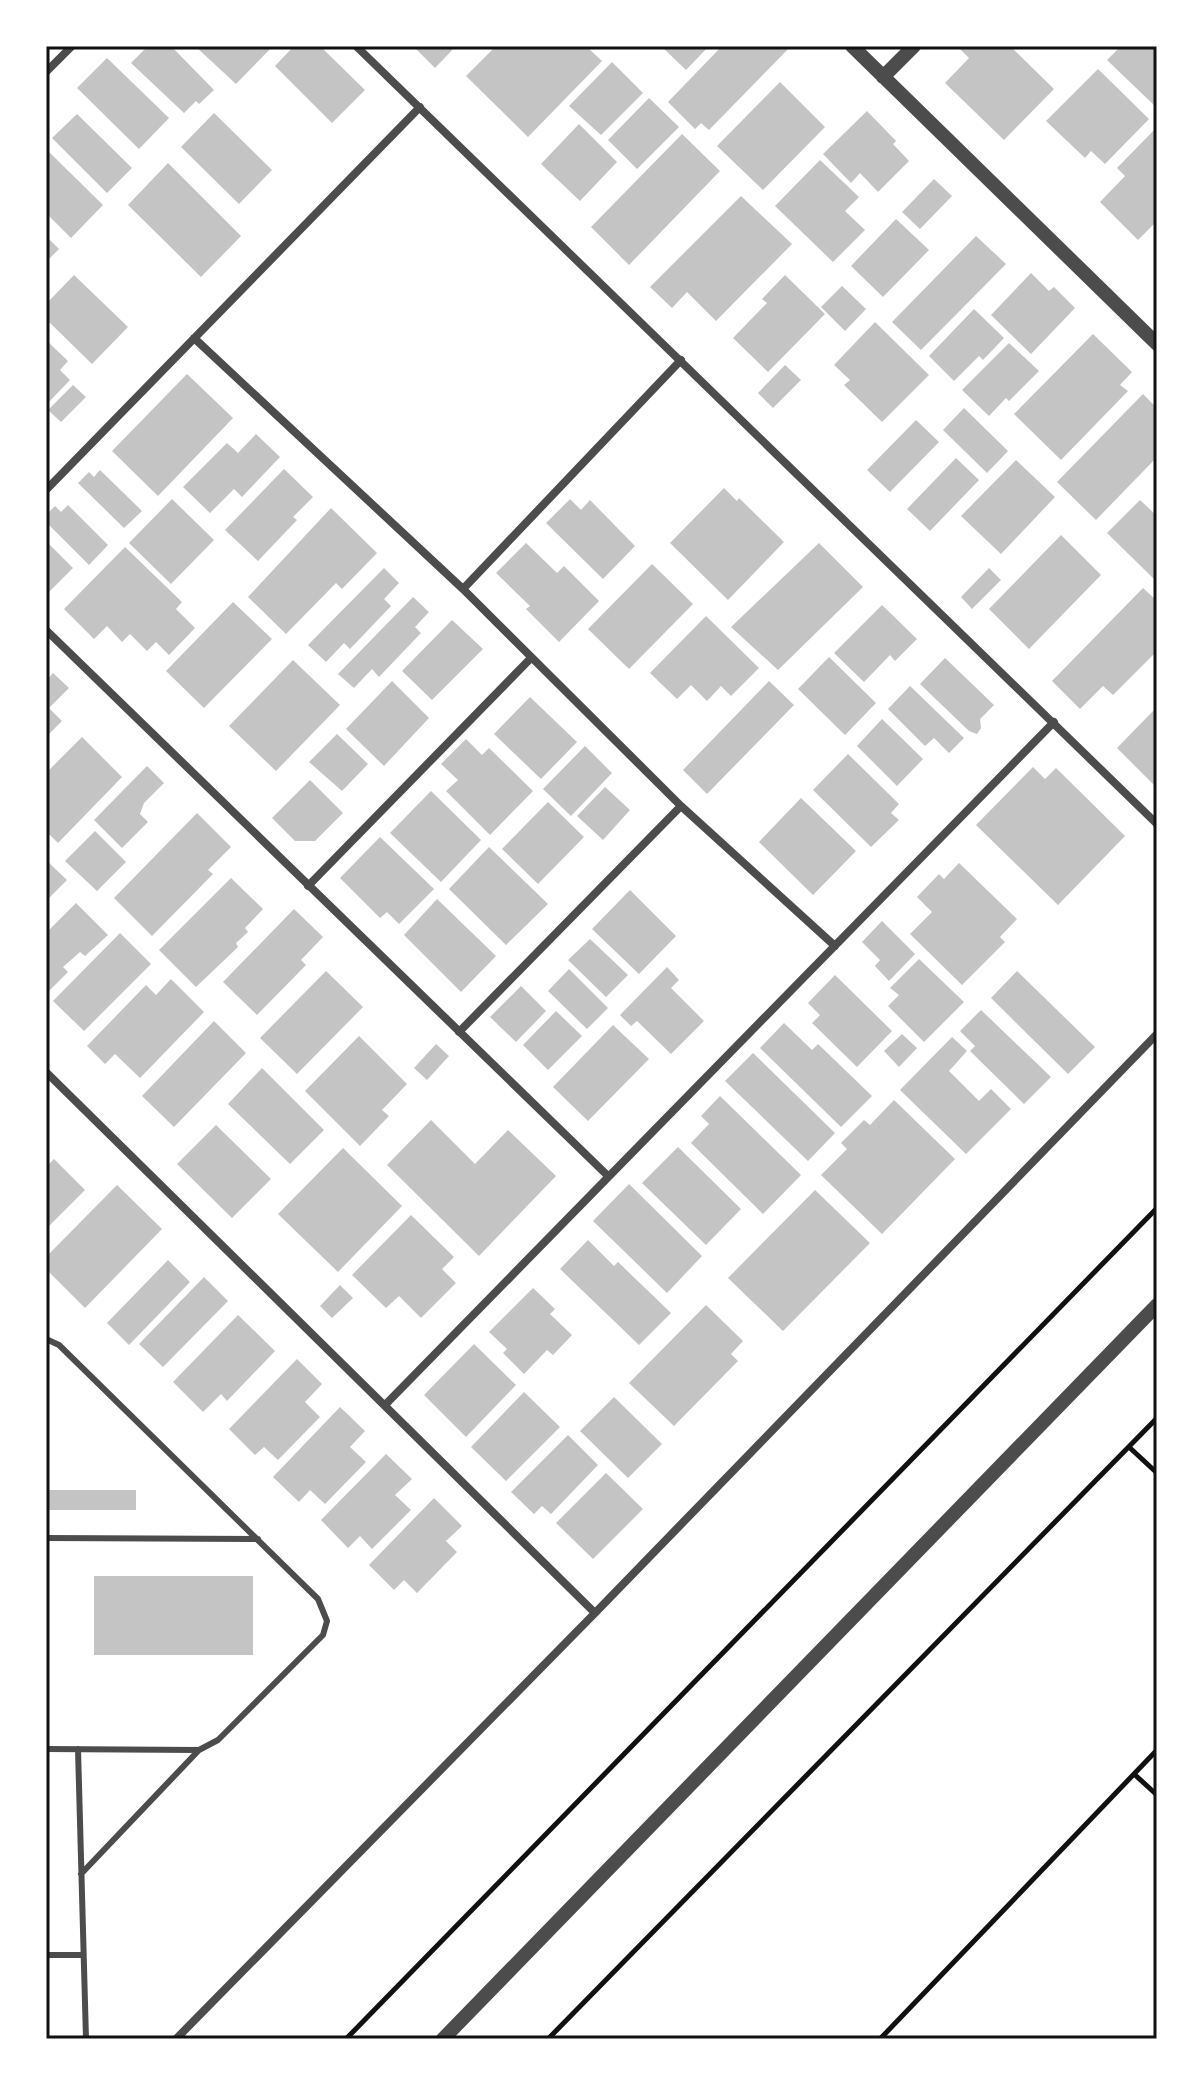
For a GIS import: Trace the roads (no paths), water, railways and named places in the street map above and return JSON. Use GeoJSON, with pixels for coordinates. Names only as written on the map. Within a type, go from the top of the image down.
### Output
{"type":"FeatureCollection","features":[{"type":"Feature","properties":{"kind":"street"},"geometry":{"type":"LineString","coordinates":[[46,72],[72,46]]}},
{"type":"Feature","properties":{"kind":"street"},"geometry":{"type":"LineString","coordinates":[[356,46],[1157,824]]}},
{"type":"Feature","properties":{"kind":"street"},"geometry":{"type":"LineString","coordinates":[[852,46],[1157,344]]}},
{"type":"Feature","properties":{"kind":"street"},"geometry":{"type":"LineString","coordinates":[[883,77],[914,46]]}},
{"type":"Feature","properties":{"kind":"street"},"geometry":{"type":"LineString","coordinates":[[46,490],[420,107]]}},
{"type":"Feature","properties":{"kind":"street"},"geometry":{"type":"LineString","coordinates":[[194,338],[463,589],[681,806],[835,946]]}},
{"type":"Feature","properties":{"kind":"street"},"geometry":{"type":"LineString","coordinates":[[463,589],[681,360]]}},
{"type":"Feature","properties":{"kind":"street"},"geometry":{"type":"LineString","coordinates":[[46,630],[608,1176]]}},
{"type":"Feature","properties":{"kind":"street"},"geometry":{"type":"LineString","coordinates":[[308,886],[531,658]]}},
{"type":"Feature","properties":{"kind":"street"},"geometry":{"type":"LineString","coordinates":[[385,1405],[1054,722]]}},
{"type":"Feature","properties":{"kind":"street"},"geometry":{"type":"LineString","coordinates":[[459,1032],[681,806]]}},
{"type":"Feature","properties":{"kind":"street"},"geometry":{"type":"LineString","coordinates":[[176,2039],[1157,1034]]}},
{"type":"Feature","properties":{"kind":"street"},"geometry":{"type":"LineString","coordinates":[[46,1072],[595,1613]]}},
{"type":"Feature","properties":{"kind":"street"},"geometry":{"type":"LineString","coordinates":[[443,2039],[1157,1305]]}},
{"type":"Feature","properties":{"kind":"lane"},"geometry":{"type":"LineString","coordinates":[[46,1339],[59,1345],[318,1599],[327,1621],[323,1635],[218,1740],[199,1750],[81,1874]]}},
{"type":"Feature","properties":{"kind":"lane"},"geometry":{"type":"LineString","coordinates":[[46,1538],[258,1539]]}},
{"type":"Feature","properties":{"kind":"lane"},"geometry":{"type":"LineString","coordinates":[[46,1749],[199,1750]]}},
{"type":"Feature","properties":{"kind":"lane"},"geometry":{"type":"LineString","coordinates":[[78,1749],[86,2039]]}},
{"type":"Feature","properties":{"kind":"lane"},"geometry":{"type":"LineString","coordinates":[[46,1955],[83,1955]]}}]}
